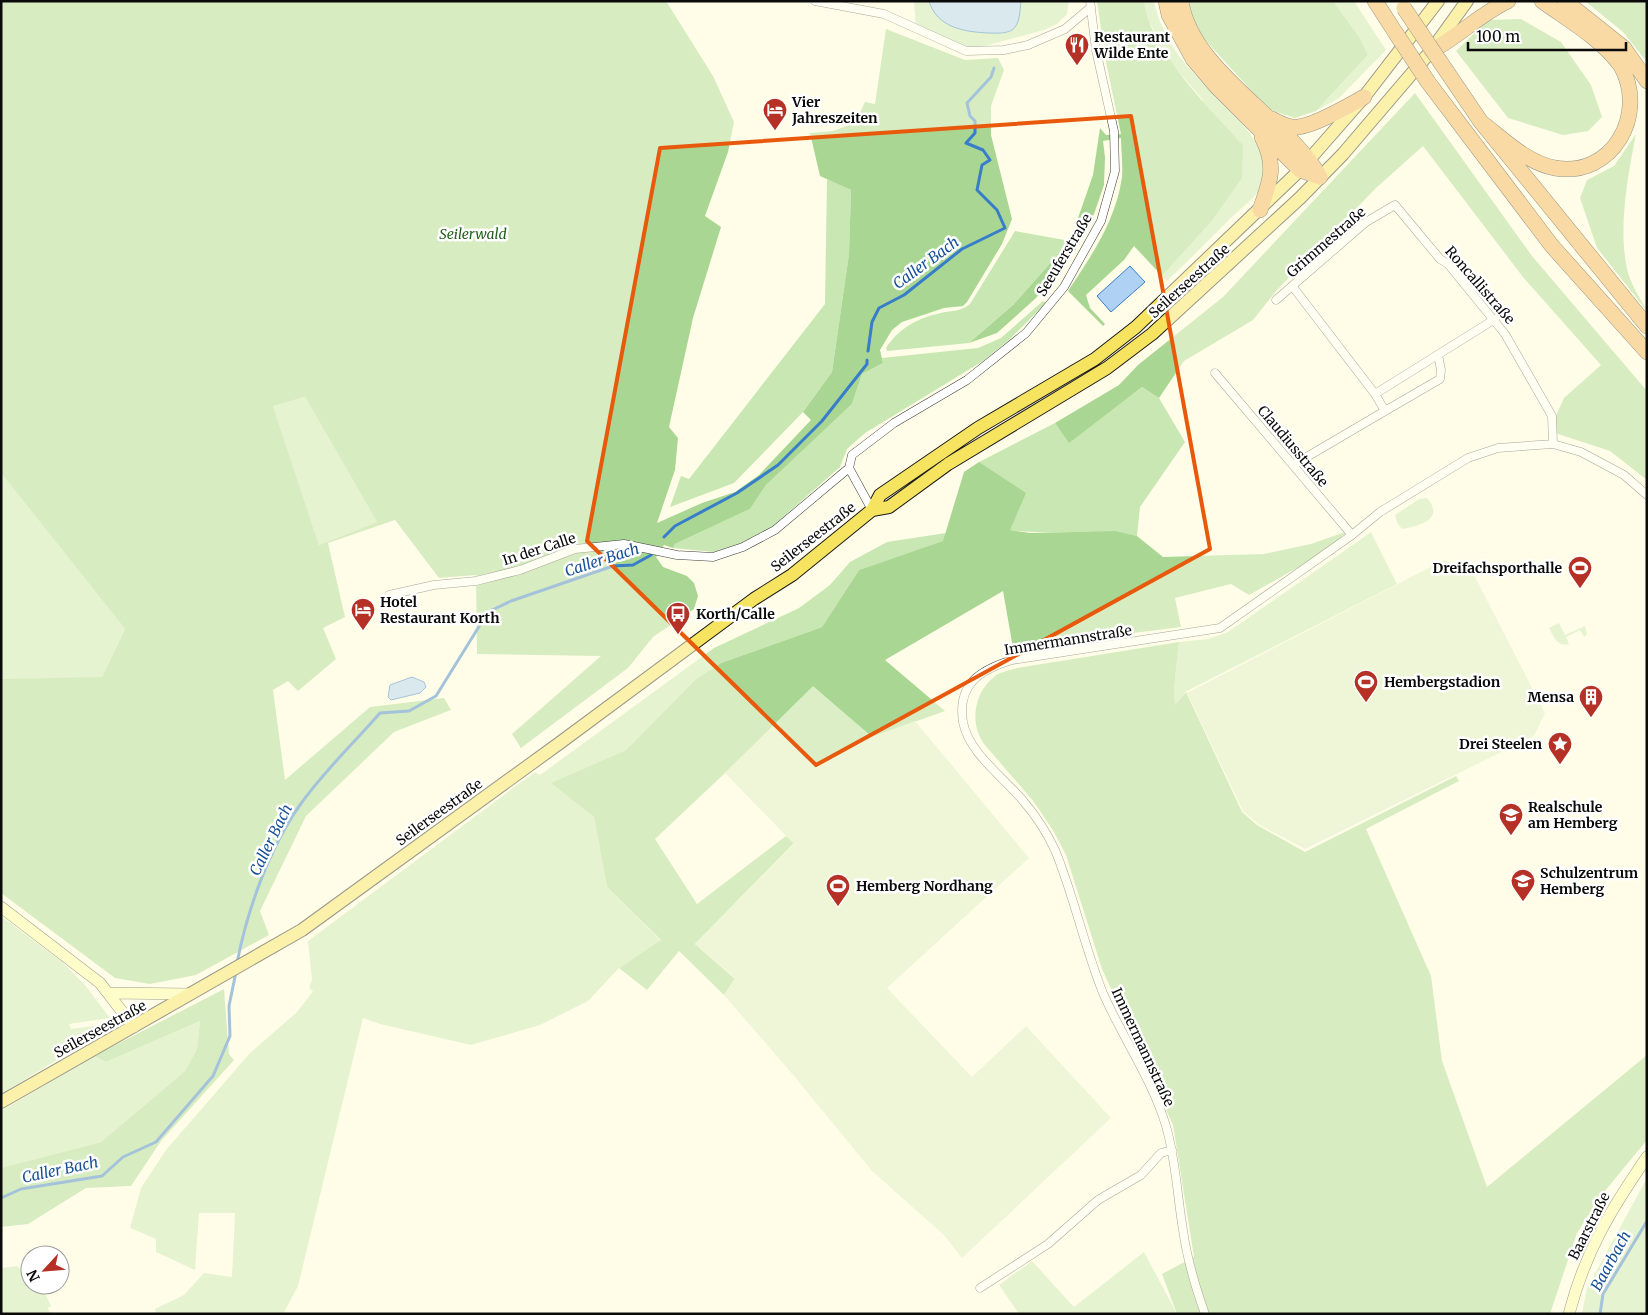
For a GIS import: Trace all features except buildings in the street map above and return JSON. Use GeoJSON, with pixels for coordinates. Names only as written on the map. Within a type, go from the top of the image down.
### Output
{"type":"FeatureCollection","features":[{"type":"Feature","properties":{"kind":"highway"},"geometry":{"type":"LineString","coordinates":[[1166,1],[1169,15],[1193,59],[1258,130],[1320,177]]}},
{"type":"Feature","properties":{"kind":"highway"},"geometry":{"type":"LineString","coordinates":[[1181,1],[1183,13],[1190,31],[1204,50],[1305,164]]}},
{"type":"Feature","properties":{"kind":"highway"},"geometry":{"type":"LineString","coordinates":[[1375,1],[1428,82],[1552,246],[1647,352]]}},
{"type":"Feature","properties":{"kind":"highway"},"geometry":{"type":"LineString","coordinates":[[1436,57],[1449,42],[1494,8],[1508,1]]}},
{"type":"Feature","properties":{"kind":"highway"},"geometry":{"type":"LineString","coordinates":[[1481,122],[1517,151],[1539,163],[1568,170],[1581,168],[1604,159],[1614,151],[1625,135],[1633,110],[1629,81],[1621,67],[1611,54],[1585,32],[1542,1]]}},
{"type":"Feature","properties":{"kind":"highway"},"geometry":{"type":"LineString","coordinates":[[1565,1],[1624,48],[1647,81]]}},
{"type":"Feature","properties":{"kind":"highway"},"geometry":{"type":"LineString","coordinates":[[1402,5],[1481,122],[1647,326]]}},
{"type":"Feature","properties":{"kind":"highway"},"geometry":{"type":"LineString","coordinates":[[1258,110],[1280,124],[1298,127],[1326,117],[1364,97]]}},
{"type":"Feature","properties":{"kind":"highway"},"geometry":{"type":"LineString","coordinates":[[1258,130],[1269,150],[1272,163],[1271,178],[1260,210]]}},
{"type":"Feature","properties":{"kind":"main road","name":"Seilerseestraße"},"geometry":{"type":"LineString","coordinates":[[1,1102],[223,978],[344,902],[754,599],[792,575],[872,510],[880,495],[978,428],[1095,359],[1175,293],[1305,164],[1364,97],[1438,1]]}},
{"type":"Feature","properties":{"kind":"main road","name":"Seilerseestraße"},"geometry":{"type":"LineString","coordinates":[[872,510],[889,507],[948,464],[1107,368],[1152,334],[1250,245],[1320,177],[1436,57],[1467,1]]}},
{"type":"Feature","properties":{"kind":"main road"},"geometry":{"type":"LineString","coordinates":[[1,907],[100,983],[134,1028]]}},
{"type":"Feature","properties":{"kind":"main road"},"geometry":{"type":"LineString","coordinates":[[109,993],[192,994]]}},
{"type":"Feature","properties":{"kind":"main road","name":"Baarstraße"},"geometry":{"type":"LineString","coordinates":[[1569,1314],[1582,1272],[1596,1239],[1608,1215],[1647,1157]]}},
{"type":"Feature","properties":{"kind":"street"},"geometry":{"type":"LineString","coordinates":[[815,1],[884,14],[966,50],[1004,50],[1028,45],[1064,29],[1090,4]]}},
{"type":"Feature","properties":{"kind":"street","name":"Seeuferstraße"},"geometry":{"type":"LineString","coordinates":[[849,468],[852,455],[894,423],[967,380],[1026,334],[1064,287],[1101,221],[1115,171],[1114,131],[1096,50],[1090,4]]}},
{"type":"Feature","properties":{"kind":"street","name":"Grimmestraße"},"geometry":{"type":"LineString","coordinates":[[1276,300],[1366,222],[1394,205]]}},
{"type":"Feature","properties":{"kind":"street","name":"Roncallistraße"},"geometry":{"type":"LineString","coordinates":[[1394,205],[1495,319],[1552,416],[1553,444]]}},
{"type":"Feature","properties":{"kind":"street"},"geometry":{"type":"LineString","coordinates":[[1293,287],[1385,411]]}},
{"type":"Feature","properties":{"kind":"street"},"geometry":{"type":"LineString","coordinates":[[1374,394],[1495,319]]}},
{"type":"Feature","properties":{"kind":"street"},"geometry":{"type":"LineString","coordinates":[[1292,465],[1440,379],[1441,370],[1438,355]]}},
{"type":"Feature","properties":{"kind":"street","name":"Claudiusstraße"},"geometry":{"type":"LineString","coordinates":[[1215,373],[1352,535]]}},
{"type":"Feature","properties":{"kind":"street","name":"Immermannstraße"},"geometry":{"type":"LineString","coordinates":[[1205,1314],[1193,1279],[1185,1242],[1172,1150],[1156,1100],[1095,973],[1055,850],[1037,818],[968,738],[961,709],[964,695],[971,682],[988,667],[1012,660],[1220,628],[1352,535],[1380,512],[1468,458],[1498,448],[1553,444],[1581,452],[1606,463],[1624,475],[1647,495]]}},
{"type":"Feature","properties":{"kind":"street"},"geometry":{"type":"LineString","coordinates":[[849,468],[872,510]]}},
{"type":"Feature","properties":{"kind":"street","name":"In der Calle"},"geometry":{"type":"LineString","coordinates":[[389,595],[434,585],[476,581],[520,570],[575,549],[624,544],[678,555],[713,557],[743,548],[775,530],[849,468]]}},
{"type":"Feature","properties":{"kind":"street"},"geometry":{"type":"LineString","coordinates":[[980,1288],[1048,1244],[1098,1200],[1141,1175],[1161,1153],[1172,1150]]}},
{"type":"Feature","properties":{"kind":"highlighted area"},"geometry":{"type":"Polygon","coordinates":[[[1131,116],[1210,549],[816,765],[587,541],[660,148],[1131,116]]]}},
{"type":"Feature","properties":{"kind":"green space","name":"Seilerwald"},"geometry":{"type":"Polygon","coordinates":[[[1,1],[666,1],[713,76],[734,122],[728,152],[705,216],[721,227],[693,318],[669,427],[678,438],[675,470],[657,523],[702,503],[735,492],[759,475],[811,420],[803,412],[832,372],[849,254],[851,190],[820,176],[810,133],[833,131],[855,123],[865,102],[875,104],[886,29],[965,60],[998,58],[1004,70],[991,106],[991,135],[1012,219],[1002,244],[967,302],[963,306],[944,308],[902,322],[892,330],[880,350],[883,363],[862,374],[852,404],[766,485],[750,509],[675,544],[673,548],[664,545],[656,557],[663,567],[687,576],[694,583],[698,596],[694,609],[653,637],[628,668],[521,748],[512,734],[601,656],[477,654],[476,575],[439,578],[395,520],[328,543],[345,617],[323,628],[336,659],[298,691],[288,681],[273,690],[285,780],[370,707],[444,698],[451,710],[394,732],[306,816],[260,911],[269,935],[196,975],[150,984],[115,978],[1,893],[1,679],[102,677],[125,629],[1,473],[1,1]],[[305,397],[273,406],[319,545],[377,522],[305,397]]]}},
{"type":"Feature","properties":{"kind":"green space"},"geometry":{"type":"Polygon","coordinates":[[[914,1],[1069,1],[1067,14],[1057,24],[1044,30],[966,51],[916,29],[914,1]]]}},
{"type":"Feature","properties":{"kind":"green space"},"geometry":{"type":"Polygon","coordinates":[[[1097,1],[1144,1],[1148,20],[1169,58],[1199,97],[1243,145],[1242,178],[1211,222],[1162,276],[1134,246],[1124,260],[1086,295],[1090,308],[1105,324],[1103,326],[1068,291],[1102,237],[1119,193],[1122,177],[1121,138],[1103,141],[1105,157],[1104,185],[1094,214],[1075,251],[1036,298],[997,333],[969,343],[1013,305],[1070,241],[1093,175],[1100,128],[1106,135],[1121,134],[1106,62],[1097,1]]]}},
{"type":"Feature","properties":{"kind":"green space"},"geometry":{"type":"Polygon","coordinates":[[[1144,1],[1154,1],[1166,35],[1186,65],[1225,104],[1252,136],[1261,153],[1265,169],[1263,184],[1257,193],[1167,281],[1162,276],[1211,222],[1203,100],[1172,64],[1145,14],[1144,1]]]}},
{"type":"Feature","properties":{"kind":"green space"},"geometry":{"type":"Polygon","coordinates":[[[1190,1],[1333,1],[1360,38],[1368,55],[1316,111],[1295,118],[1268,109],[1197,31],[1189,8],[1190,1]]]}},
{"type":"Feature","properties":{"kind":"green space"},"geometry":{"type":"Polygon","coordinates":[[[1333,1],[1354,1],[1386,50],[1339,98],[1316,111],[1368,55],[1360,38],[1333,1]]]}},
{"type":"Feature","properties":{"kind":"green space"},"geometry":{"type":"Polygon","coordinates":[[[1585,1],[1647,1],[1647,62],[1623,32],[1585,1]]]}},
{"type":"Feature","properties":{"kind":"green space"},"geometry":{"type":"Polygon","coordinates":[[[1521,19],[1561,42],[1591,85],[1602,117],[1588,131],[1563,135],[1508,118],[1456,51],[1488,20],[1521,19]]]}},
{"type":"Feature","properties":{"kind":"green space"},"geometry":{"type":"Polygon","coordinates":[[[1415,93],[1532,256],[1647,391],[1647,480],[1610,451],[1549,431],[1564,398],[1601,365],[1523,277],[1423,146],[1376,188],[1277,290],[1253,320],[1184,361],[1159,398],[1142,387],[1069,443],[1055,423],[1119,385],[1138,365],[1223,297],[1415,93]]]}},
{"type":"Feature","properties":{"kind":"green space"},"geometry":{"type":"Polygon","coordinates":[[[1636,134],[1625,201],[1624,253],[1630,280],[1647,311],[1597,248],[1580,198],[1587,180],[1614,166],[1636,134]]]}},
{"type":"Feature","properties":{"kind":"green space"},"geometry":{"type":"Polygon","coordinates":[[[827,179],[851,190],[849,254],[832,372],[803,412],[734,483],[670,507],[681,476],[689,479],[825,304],[827,179]]]}},
{"type":"Feature","properties":{"kind":"green space"},"geometry":{"type":"Polygon","coordinates":[[[1015,231],[1070,241],[1013,305],[969,343],[887,351],[886,348],[891,341],[903,329],[917,321],[967,307],[1015,231]]]}},
{"type":"Feature","properties":{"kind":"green space"},"geometry":{"type":"Polygon","coordinates":[[[1043,301],[1046,303],[1010,339],[983,361],[865,433],[847,449],[840,467],[774,525],[742,544],[714,552],[673,548],[675,544],[750,509],[766,485],[852,404],[862,374],[883,363],[882,358],[978,348],[1001,338],[1043,301]]]}},
{"type":"Feature","properties":{"kind":"green space"},"geometry":{"type":"Polygon","coordinates":[[[1142,387],[1159,398],[1185,442],[1140,507],[1137,536],[1105,532],[1025,532],[1009,530],[979,462],[1055,423],[1069,442],[1142,387]]]}},
{"type":"Feature","properties":{"kind":"green space"},"geometry":{"type":"Polygon","coordinates":[[[305,397],[377,522],[319,545],[273,406],[305,397]]]}},
{"type":"Feature","properties":{"kind":"green space"},"geometry":{"type":"Polygon","coordinates":[[[979,462],[1026,493],[1010,530],[1030,533],[1115,531],[1137,536],[1163,557],[1264,554],[1311,544],[1348,531],[1318,556],[1249,595],[1231,584],[1175,598],[1181,627],[1013,648],[1003,591],[885,660],[945,711],[872,737],[813,687],[655,839],[697,904],[786,836],[794,843],[695,944],[735,979],[724,995],[679,951],[647,990],[619,968],[661,940],[607,887],[594,817],[551,783],[626,750],[696,679],[721,663],[822,627],[859,570],[943,541],[964,472],[979,462]]]}},
{"type":"Feature","properties":{"kind":"green space"},"geometry":{"type":"Polygon","coordinates":[[[1,473],[125,629],[102,677],[1,689],[1,473]]]}},
{"type":"Feature","properties":{"kind":"green space"},"geometry":{"type":"Polygon","coordinates":[[[1427,498],[1432,505],[1432,516],[1423,523],[1402,529],[1397,523],[1395,515],[1419,499],[1427,498]]]}},
{"type":"Feature","properties":{"kind":"green space"},"geometry":{"type":"Polygon","coordinates":[[[1371,532],[1397,584],[1185,692],[1175,706],[1174,688],[1179,642],[1208,639],[1228,632],[1371,532]]]}},
{"type":"Feature","properties":{"kind":"green space"},"geometry":{"type":"Polygon","coordinates":[[[946,533],[944,541],[859,570],[822,627],[721,663],[696,679],[626,750],[552,783],[594,817],[607,887],[661,941],[619,968],[588,1001],[540,1025],[471,1045],[380,1024],[363,1018],[298,1286],[283,1314],[156,1314],[155,1309],[184,1295],[204,1273],[232,1277],[235,1213],[199,1213],[195,1270],[156,1252],[156,1239],[130,1228],[141,1188],[166,1150],[250,1053],[297,1012],[313,991],[309,988],[312,980],[308,941],[535,772],[540,775],[714,648],[799,608],[830,585],[850,562],[887,542],[946,533]]]}},
{"type":"Feature","properties":{"kind":"green space","name":"Hembergstadion"},"geometry":{"type":"Polygon","coordinates":[[[1444,560],[1472,571],[1545,713],[1534,736],[1305,849],[1258,824],[1243,811],[1187,693],[1444,560]]]}},
{"type":"Feature","properties":{"kind":"green space"},"geometry":{"type":"Polygon","coordinates":[[[1559,623],[1565,635],[1585,626],[1587,634],[1584,637],[1580,630],[1566,637],[1569,644],[1559,643],[1549,628],[1559,623]]]}},
{"type":"Feature","properties":{"kind":"green space"},"geometry":{"type":"Polygon","coordinates":[[[1179,642],[1174,688],[1175,705],[1186,692],[1242,812],[1257,825],[1305,852],[1456,776],[1459,781],[1366,829],[1431,976],[1442,1061],[1487,1187],[1647,1055],[1647,1140],[1600,1197],[1577,1233],[1550,1314],[1177,1314],[1162,1274],[1194,1257],[1173,1125],[1102,969],[1066,855],[1054,832],[1034,802],[984,744],[976,727],[975,717],[978,699],[982,690],[995,676],[1003,672],[1017,668],[1179,642]]]}},
{"type":"Feature","properties":{"kind":"green space"},"geometry":{"type":"Polygon","coordinates":[[[813,686],[872,737],[915,721],[1029,858],[887,988],[972,1077],[1026,1026],[1111,1118],[962,1258],[944,1235],[872,1171],[724,995],[735,978],[695,944],[794,844],[725,773],[813,686]]]}},
{"type":"Feature","properties":{"kind":"green space"},"geometry":{"type":"Polygon","coordinates":[[[1,916],[62,962],[85,985],[110,1018],[69,1024],[71,1029],[108,1024],[103,1032],[1,1094],[1,916]]]}},
{"type":"Feature","properties":{"kind":"green space"},"geometry":{"type":"Polygon","coordinates":[[[224,989],[229,1054],[234,1060],[161,1141],[131,1186],[86,1188],[28,1224],[1,1227],[1,1168],[101,1142],[185,1071],[197,1049],[200,1021],[106,1062],[94,1056],[224,989]]]}},
{"type":"Feature","properties":{"kind":"green space"},"geometry":{"type":"Polygon","coordinates":[[[200,1021],[197,1049],[185,1071],[101,1142],[1,1168],[1,1111],[94,1056],[106,1062],[200,1021]]]}},
{"type":"Feature","properties":{"kind":"green space"},"geometry":{"type":"Polygon","coordinates":[[[1647,1178],[1647,1314],[1582,1314],[1587,1288],[1647,1178]]]}},
{"type":"Feature","properties":{"kind":"green space"},"geometry":{"type":"Polygon","coordinates":[[[1144,1252],[1177,1314],[1019,1314],[999,1285],[1032,1261],[1074,1307],[1144,1252]]]}},
{"type":"Feature","properties":{"kind":"green space"},"geometry":{"type":"Polygon","coordinates":[[[18,1266],[20,1269],[20,1295],[46,1295],[51,1306],[48,1308],[50,1314],[1,1314],[1,1268],[18,1266]]]}},
{"type":"Feature","properties":{"kind":"water"},"geometry":{"type":"Polygon","coordinates":[[[929,1],[1021,1],[1019,17],[1015,28],[1004,33],[998,33],[962,30],[953,27],[938,17],[929,1]]]}},
{"type":"Feature","properties":{"kind":"water"},"geometry":{"type":"Polygon","coordinates":[[[1130,266],[1145,282],[1111,312],[1097,296],[1130,266]]]}},
{"type":"Feature","properties":{"kind":"water"},"geometry":{"type":"Polygon","coordinates":[[[412,677],[424,682],[426,687],[420,693],[391,700],[388,697],[390,685],[412,677]]]}},
{"type":"Feature","properties":{"kind":"waterway","name":"Caller Bach"},"geometry":{"type":"LineString","coordinates":[[868,351],[872,322],[879,308],[904,295],[962,249],[1005,228],[997,210],[977,190],[982,165],[990,160],[983,150],[966,143],[975,133],[975,121],[970,116],[967,103],[991,77],[994,68]]}},
{"type":"Feature","properties":{"kind":"waterway","name":"Caller Bach"},"geometry":{"type":"LineString","coordinates":[[664,537],[675,526],[737,493],[778,465],[822,421],[867,364],[867,360]]}},
{"type":"Feature","properties":{"kind":"waterway","name":"Caller Bach"},"geometry":{"type":"LineString","coordinates":[[237,963],[253,901],[278,841],[300,805],[319,781],[380,713],[409,711],[436,696],[488,612],[511,601],[613,566],[633,565],[651,555]]}},
{"type":"Feature","properties":{"kind":"waterway","name":"Caller Bach"},"geometry":{"type":"LineString","coordinates":[[1,1198],[21,1189],[102,1176],[123,1157],[156,1142],[213,1076],[230,1036],[229,1006],[236,972]]}},
{"type":"Feature","properties":{"kind":"waterway","name":"Baarbach"},"geometry":{"type":"LineString","coordinates":[[1600,1314],[1603,1294],[1647,1221]]}},
{"type":"Feature","properties":{"kind":"place","name":"Restaurant Wilde Ente"},"geometry":{"type":"Point","coordinates":[1077,66]}},
{"type":"Feature","properties":{"kind":"place","name":"Vier Jahreszeiten"},"geometry":{"type":"Point","coordinates":[775,131]}},
{"type":"Feature","properties":{"kind":"place","name":"Dreifachsporthalle"},"geometry":{"type":"Point","coordinates":[1580,589]}},
{"type":"Feature","properties":{"kind":"place","name":"Hotel Restaurant Korth"},"geometry":{"type":"Point","coordinates":[363,631]}},
{"type":"Feature","properties":{"kind":"place","name":"Korth/Calle"},"geometry":{"type":"Point","coordinates":[678,635]}},
{"type":"Feature","properties":{"kind":"place","name":"Hembergstadion"},"geometry":{"type":"Point","coordinates":[1366,703]}},
{"type":"Feature","properties":{"kind":"place","name":"Mensa"},"geometry":{"type":"Point","coordinates":[1591,718]}},
{"type":"Feature","properties":{"kind":"place","name":"Drei Steelen"},"geometry":{"type":"Point","coordinates":[1560,765]}},
{"type":"Feature","properties":{"kind":"place","name":"Realschule am Hemberg"},"geometry":{"type":"Point","coordinates":[1511,836]}},
{"type":"Feature","properties":{"kind":"place","name":"Schulzentrum Hemberg"},"geometry":{"type":"Point","coordinates":[1523,902]}},
{"type":"Feature","properties":{"kind":"place","name":"Hemberg Nordhang"},"geometry":{"type":"Point","coordinates":[838,907]}}]}
